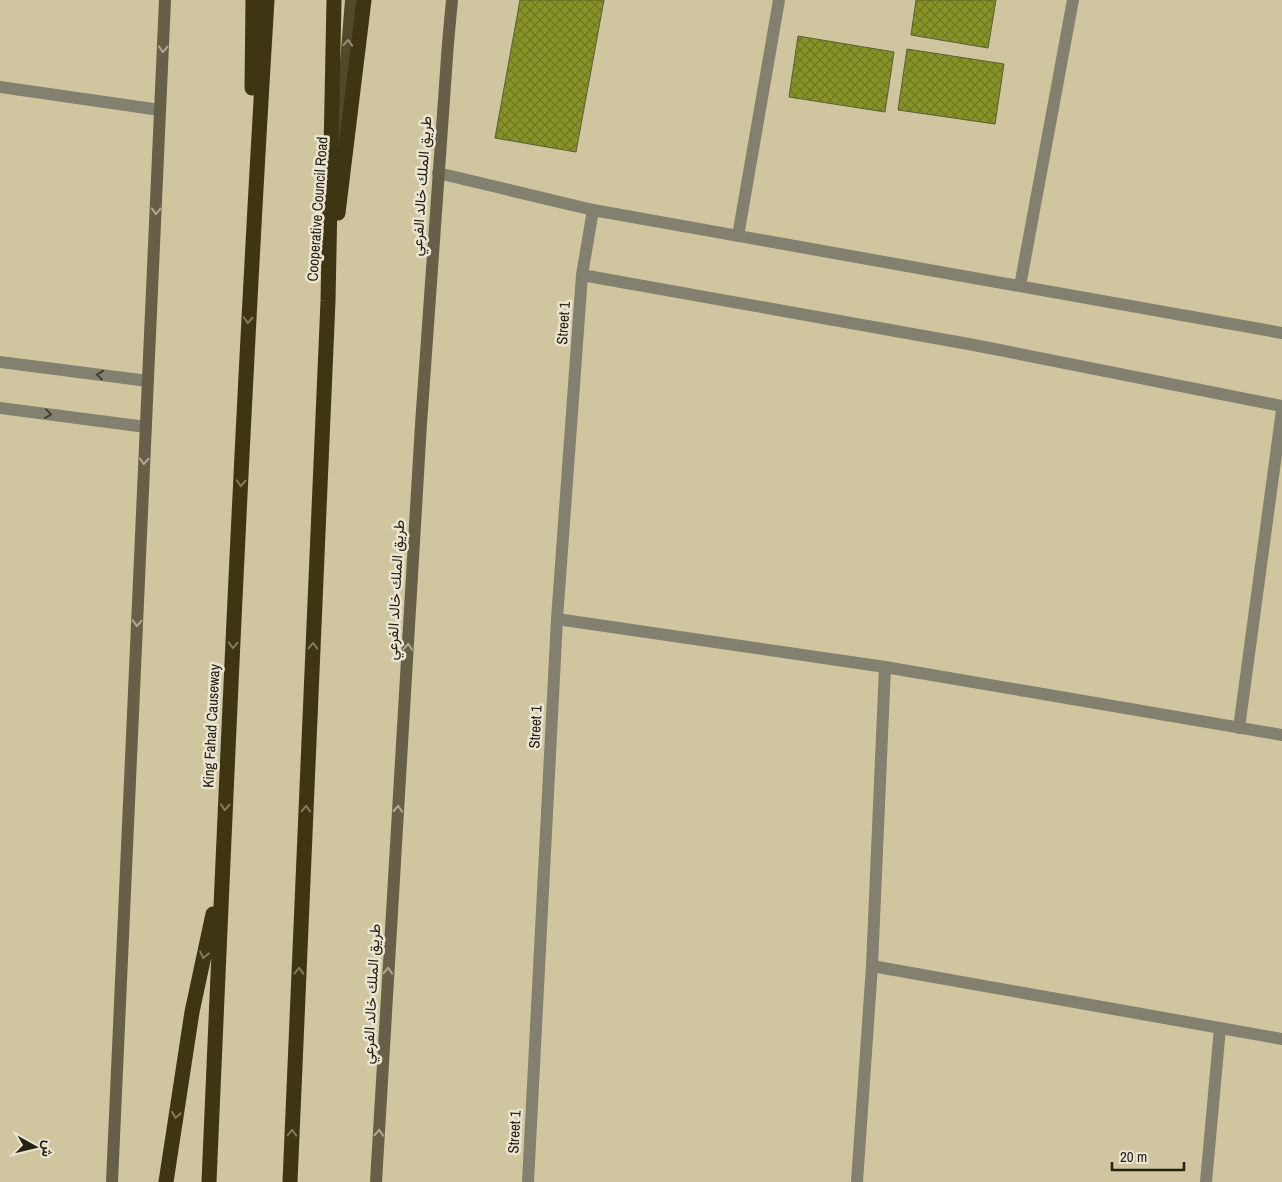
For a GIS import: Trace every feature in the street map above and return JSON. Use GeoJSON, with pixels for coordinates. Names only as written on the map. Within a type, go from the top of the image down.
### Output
{"type":"FeatureCollection","features":[{"type":"Feature","properties":{"kind":"highway"},"geometry":{"type":"LineString","coordinates":[[250,272],[253,0]]}},
{"type":"Feature","properties":{"kind":"highway"},"geometry":{"type":"LineString","coordinates":[[250,272],[267,0]]}},
{"type":"Feature","properties":{"kind":"highway","name":"Cooperative Council Road"},"geometry":{"type":"LineString","coordinates":[[328,301],[334,0]]}},
{"type":"Feature","properties":{"kind":"highway"},"geometry":{"type":"LineString","coordinates":[[290,1182],[328,301],[364,0]]}},
{"type":"Feature","properties":{"kind":"highway","name":"King Fahad Causeway"},"geometry":{"type":"LineString","coordinates":[[209,1182],[250,272]]}},
{"type":"Feature","properties":{"kind":"highway"},"geometry":{"type":"LineString","coordinates":[[166,1182],[192,1012],[222,874]]}},
{"type":"Feature","properties":{"kind":"main road"},"geometry":{"type":"LineString","coordinates":[[112,1182],[165,0]]}},
{"type":"Feature","properties":{"kind":"main road","name":"Cooperative Council Road"},"geometry":{"type":"LineString","coordinates":[[328,301],[351,0]]}},
{"type":"Feature","properties":{"kind":"main road","name":"طريق الملك خالد الفرعي"},"geometry":{"type":"LineString","coordinates":[[376,1182],[421,434],[438,173],[452,0]]}},
{"type":"Feature","properties":{"kind":"street"},"geometry":{"type":"LineString","coordinates":[[738,236],[779,0]]}},
{"type":"Feature","properties":{"kind":"street"},"geometry":{"type":"LineString","coordinates":[[1020,286],[1073,0]]}},
{"type":"Feature","properties":{"kind":"street"},"geometry":{"type":"LineString","coordinates":[[0,87],[160,110]]}},
{"type":"Feature","properties":{"kind":"street"},"geometry":{"type":"LineString","coordinates":[[438,173],[593,210],[1282,333]]}},
{"type":"Feature","properties":{"kind":"street","name":"Street 1"},"geometry":{"type":"LineString","coordinates":[[528,1182],[557,618],[582,275],[593,210]]}},
{"type":"Feature","properties":{"kind":"street"},"geometry":{"type":"LineString","coordinates":[[582,275],[974,345],[1282,406]]}},
{"type":"Feature","properties":{"kind":"street"},"geometry":{"type":"LineString","coordinates":[[0,362],[148,381]]}},
{"type":"Feature","properties":{"kind":"street"},"geometry":{"type":"LineString","coordinates":[[0,408],[146,427]]}},
{"type":"Feature","properties":{"kind":"street"},"geometry":{"type":"LineString","coordinates":[[1239,728],[1282,410]]}},
{"type":"Feature","properties":{"kind":"street"},"geometry":{"type":"LineString","coordinates":[[557,618],[885,667],[1282,735]]}},
{"type":"Feature","properties":{"kind":"street"},"geometry":{"type":"LineString","coordinates":[[857,1182],[872,966],[885,667]]}},
{"type":"Feature","properties":{"kind":"street"},"geometry":{"type":"LineString","coordinates":[[872,966],[1282,1039]]}},
{"type":"Feature","properties":{"kind":"street"},"geometry":{"type":"LineString","coordinates":[[1206,1182],[1220,1028]]}},
{"type":"Feature","properties":{"kind":"building"},"geometry":{"type":"Polygon","coordinates":[[[520,0],[604,0],[576,152],[495,138],[520,0]]]}},
{"type":"Feature","properties":{"kind":"building"},"geometry":{"type":"Polygon","coordinates":[[[916,0],[996,0],[988,48],[911,35],[916,0]]]}},
{"type":"Feature","properties":{"kind":"building"},"geometry":{"type":"Polygon","coordinates":[[[798,36],[894,52],[885,112],[789,97],[798,36]]]}},
{"type":"Feature","properties":{"kind":"building"},"geometry":{"type":"Polygon","coordinates":[[[907,49],[1004,64],[995,124],[898,110],[907,49]]]}}]}
